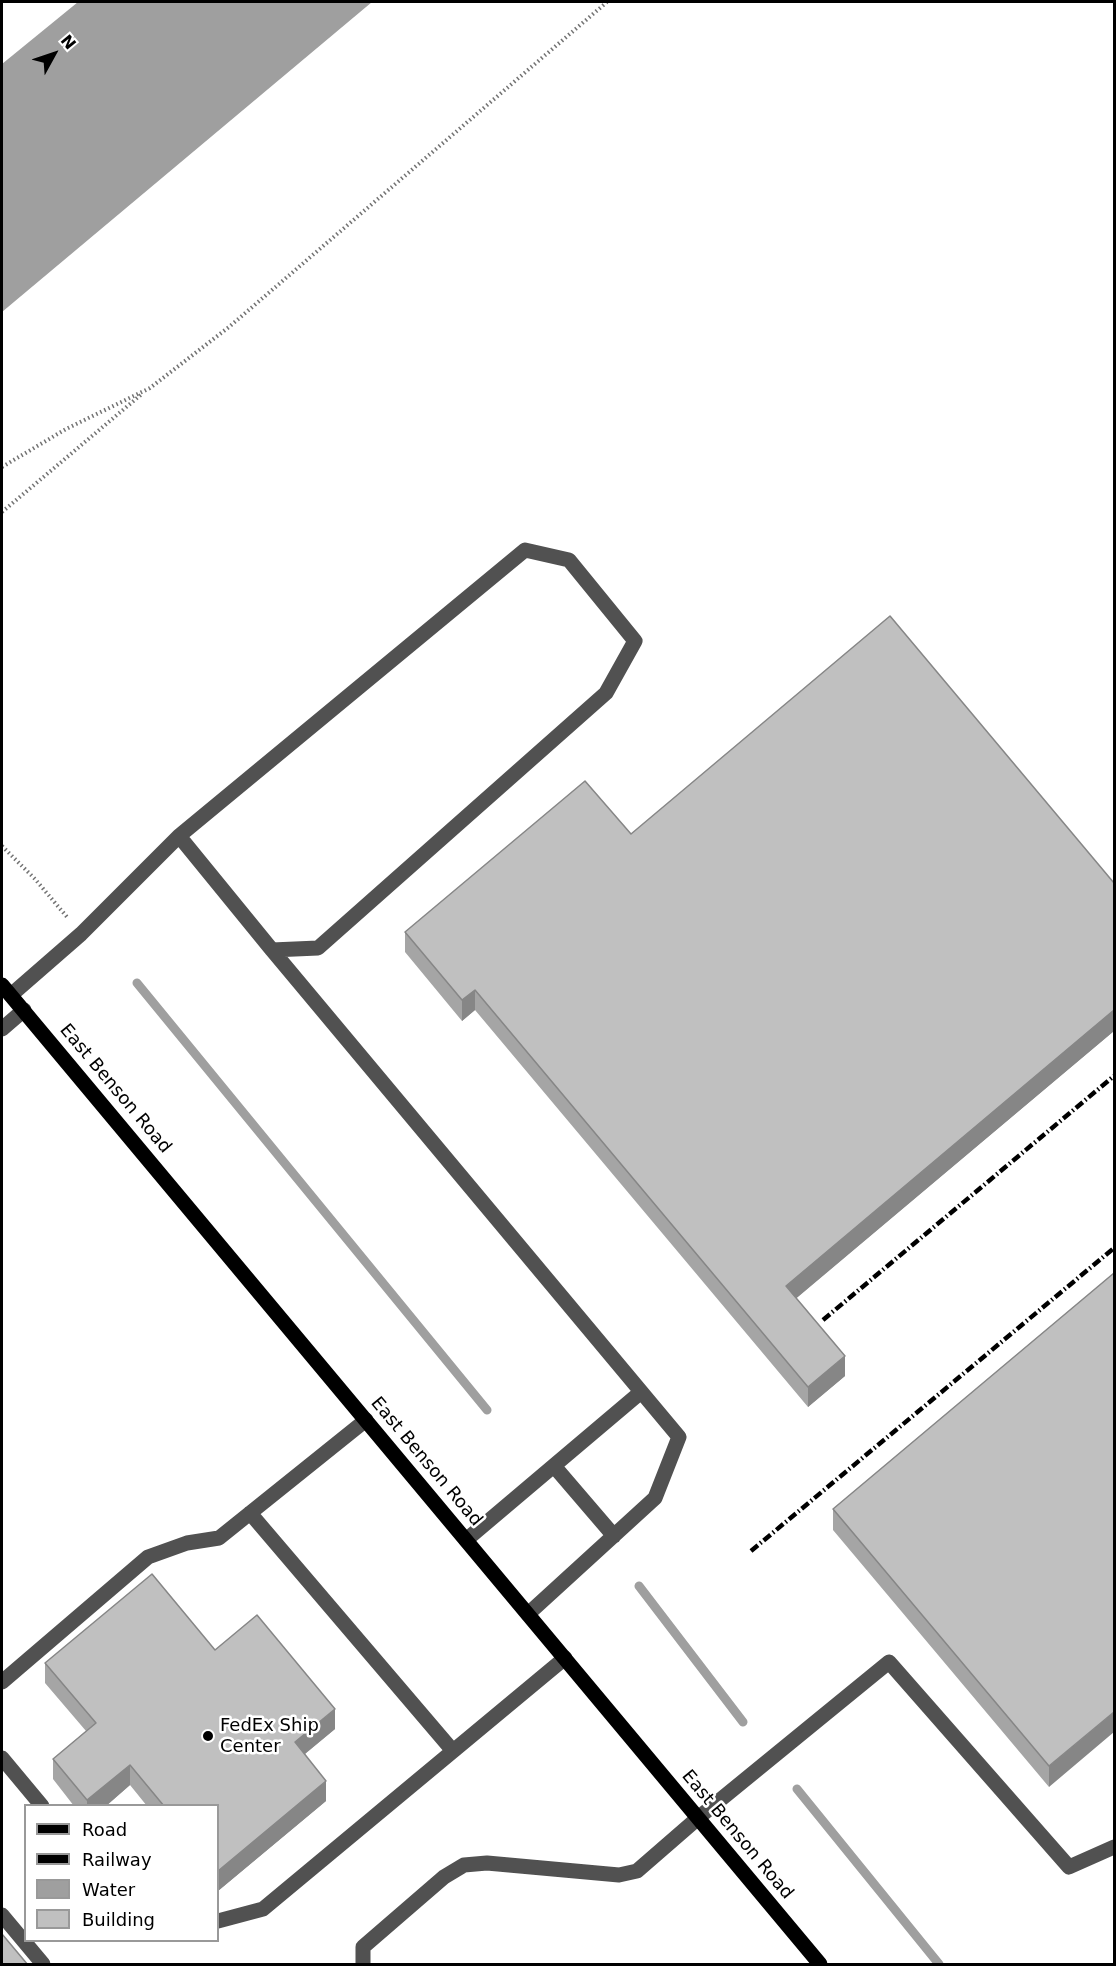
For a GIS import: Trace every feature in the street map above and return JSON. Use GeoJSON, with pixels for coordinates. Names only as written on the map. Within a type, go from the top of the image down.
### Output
{"type":"FeatureCollection","features":[{"type":"Feature","properties":{"kind":"main road","name":"East Benson Road"},"geometry":{"type":"LineString","coordinates":[[6,990],[820,1965]]}},
{"type":"Feature","properties":{"kind":"lane"},"geometry":{"type":"LineString","coordinates":[[6,990],[81,934],[180,836],[525,550],[569,560],[635,640],[606,693],[318,948],[272,950]]}},
{"type":"Feature","properties":{"kind":"lane"},"geometry":{"type":"LineString","coordinates":[[180,836],[272,950],[679,1437],[655,1498],[528,1614]]}},
{"type":"Feature","properties":{"kind":"lane"},"geometry":{"type":"LineString","coordinates":[[2,1029],[24,1010]]}},
{"type":"Feature","properties":{"kind":"lane"},"geometry":{"type":"LineString","coordinates":[[466,1540],[641,1392]]}},
{"type":"Feature","properties":{"kind":"lane"},"geometry":{"type":"LineString","coordinates":[[2,1682],[148,1557],[187,1543],[219,1538],[366,1420]]}},
{"type":"Feature","properties":{"kind":"lane"},"geometry":{"type":"LineString","coordinates":[[554,1466],[614,1536]]}},
{"type":"Feature","properties":{"kind":"lane"},"geometry":{"type":"LineString","coordinates":[[250,1513],[453,1751]]}},
{"type":"Feature","properties":{"kind":"lane"},"geometry":{"type":"LineString","coordinates":[[219,1921],[263,1909],[565,1658]]}},
{"type":"Feature","properties":{"kind":"lane"},"geometry":{"type":"LineString","coordinates":[[363,1965],[363,1947],[444,1877],[464,1865],[487,1863],[619,1875],[637,1871],[698,1818],[889,1662],[1069,1867],[1114,1847]]}},
{"type":"Feature","properties":{"kind":"lane"},"geometry":{"type":"LineString","coordinates":[[2,1758],[40,1804]]}},
{"type":"Feature","properties":{"kind":"lane"},"geometry":{"type":"LineString","coordinates":[[2,1915],[24,1942]]}},
{"type":"Feature","properties":{"kind":"lane"},"geometry":{"type":"LineString","coordinates":[[24,1942],[43,1965]]}},
{"type":"Feature","properties":{"kind":"path"},"geometry":{"type":"LineString","coordinates":[[2,512],[150,388],[229,327],[607,2]]}},
{"type":"Feature","properties":{"kind":"path"},"geometry":{"type":"LineString","coordinates":[[2,467],[66,429],[150,388]]}},
{"type":"Feature","properties":{"kind":"path"},"geometry":{"type":"LineString","coordinates":[[2,846],[35,879],[81,934]]}},
{"type":"Feature","properties":{"kind":"water"},"geometry":{"type":"Polygon","coordinates":[[[78,2],[372,2],[2,312],[2,64],[78,2]]]}},
{"type":"Feature","properties":{"kind":"building"},"geometry":{"type":"Polygon","coordinates":[[[890,616],[1114,883],[1114,1010],[786,1286],[845,1356],[808,1387],[475,990],[462,1000],[405,932],[585,781],[631,834],[890,616]]]}},
{"type":"Feature","properties":{"kind":"building"},"geometry":{"type":"Polygon","coordinates":[[[1114,1273],[1114,1712],[1049,1766],[833,1509],[1114,1273]]]}},
{"type":"Feature","properties":{"kind":"building","name":"FedEx Ship Center"},"geometry":{"type":"Polygon","coordinates":[[[152,1574],[215,1650],[257,1615],[335,1709],[295,1742],[326,1781],[219,1870],[219,1804],[162,1804],[130,1765],[87,1800],[53,1759],[96,1723],[45,1663],[152,1574]]]}},
{"type":"Feature","properties":{"kind":"building"},"geometry":{"type":"Polygon","coordinates":[[[2,1934],[28,1965],[2,1965],[2,1934]]]}},
{"type":"Feature","properties":{"kind":"waterway"},"geometry":{"type":"LineString","coordinates":[[137,983],[487,1410]]}},
{"type":"Feature","properties":{"kind":"waterway"},"geometry":{"type":"LineString","coordinates":[[639,1586],[743,1722]]}},
{"type":"Feature","properties":{"kind":"waterway"},"geometry":{"type":"LineString","coordinates":[[797,1789],[939,1964]]}},
{"type":"Feature","properties":{"kind":"railway"},"geometry":{"type":"LineString","coordinates":[[823,1320],[1114,1076]]}},
{"type":"Feature","properties":{"kind":"railway"},"geometry":{"type":"LineString","coordinates":[[751,1551],[1114,1248]]}},
{"type":"Feature","properties":{"kind":"place","name":"FedEx Ship Center"},"geometry":{"type":"Point","coordinates":[208,1736]}}]}
